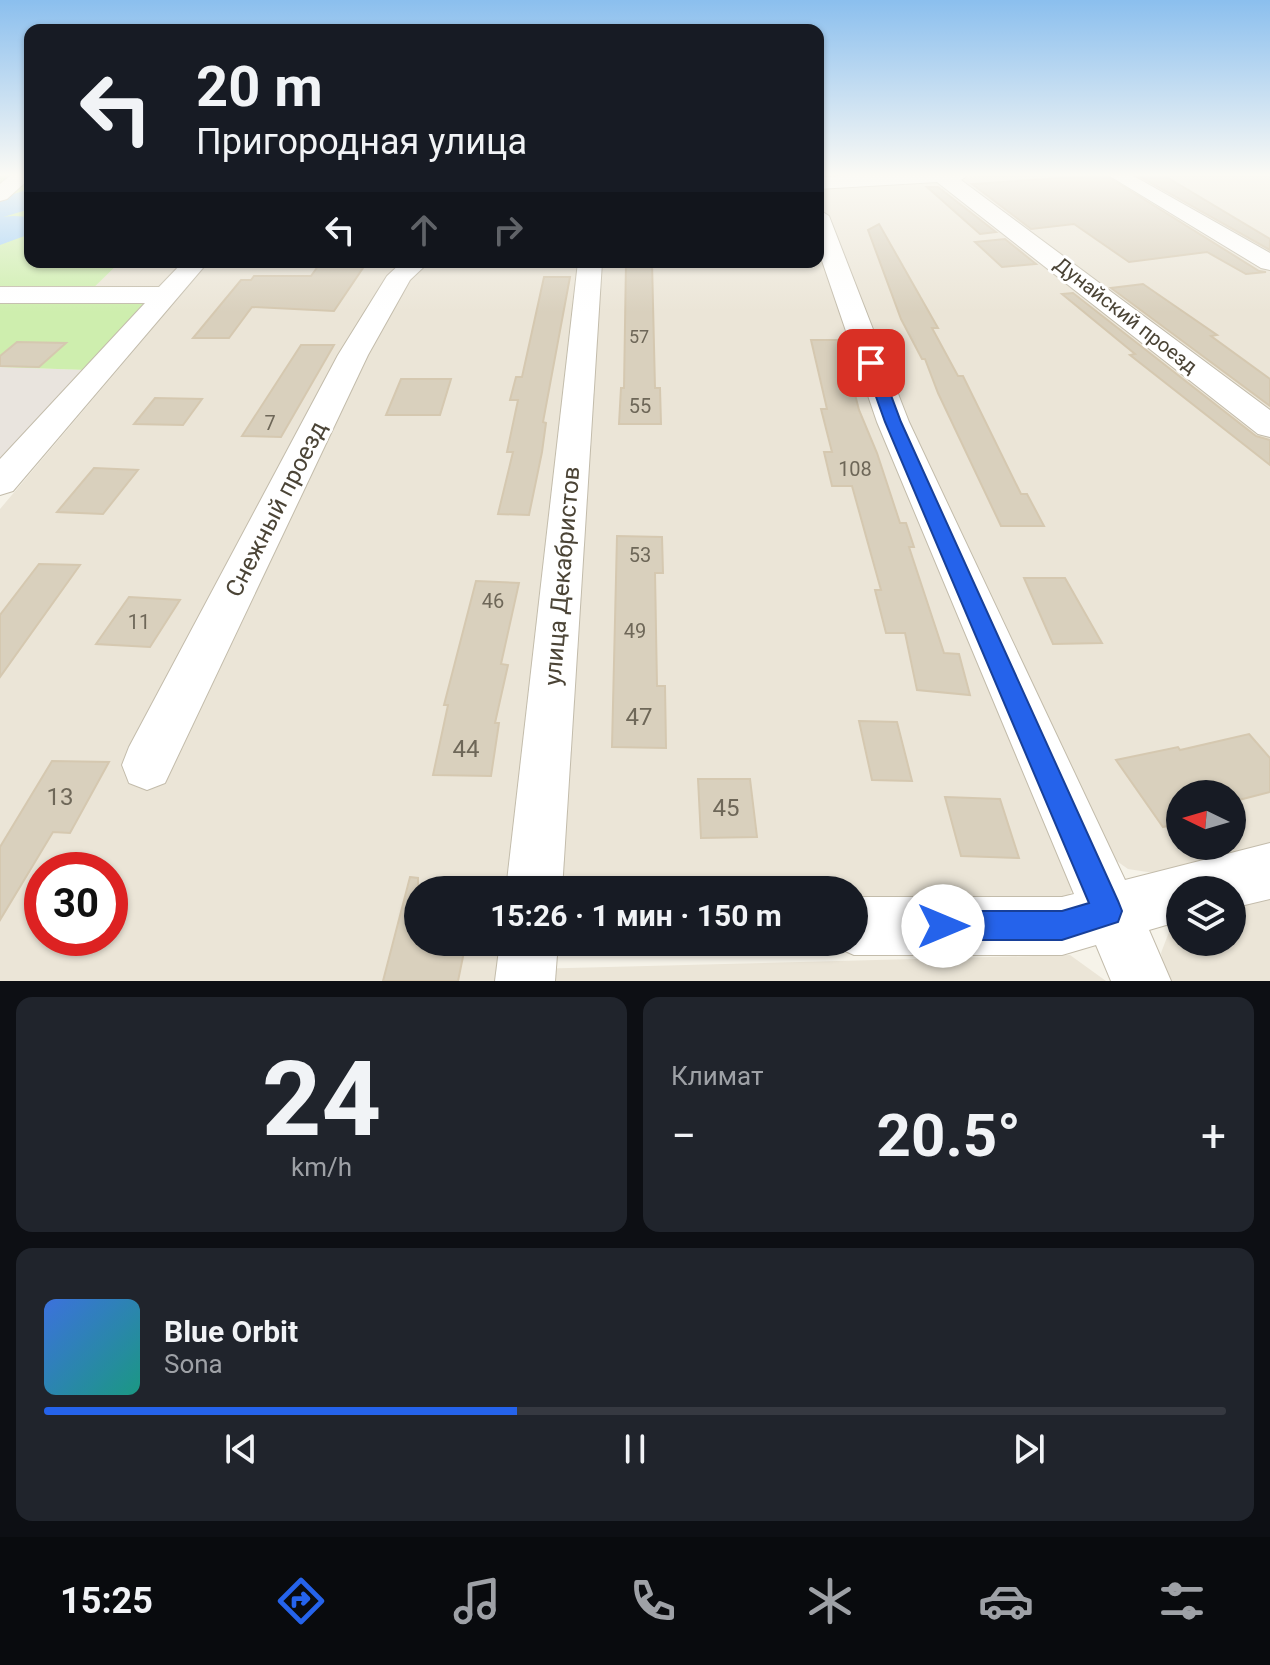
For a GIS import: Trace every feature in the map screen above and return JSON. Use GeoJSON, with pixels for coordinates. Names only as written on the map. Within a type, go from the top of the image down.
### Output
{"type":"FeatureCollection","features":[{"type":"Feature","properties":{"kind":"street","name":"Дунайский проезд"},"geometry":{"type":"LineString","coordinates":[[1008,221],[1270,426]]}},
{"type":"Feature","properties":{"kind":"street"},"geometry":{"type":"LineString","coordinates":[[1197,221],[1270,263]]}},
{"type":"Feature","properties":{"kind":"street"},"geometry":{"type":"LineString","coordinates":[[824,232],[893,422],[1141,981]]}},
{"type":"Feature","properties":{"kind":"street"},"geometry":{"type":"LineString","coordinates":[[0,482],[191,268]]}},
{"type":"Feature","properties":{"kind":"street","name":"Снежный проезд"},"geometry":{"type":"LineString","coordinates":[[147,765],[353,355],[400,276],[410,268]]}},
{"type":"Feature","properties":{"kind":"street","name":"улица Декабристов"},"geometry":{"type":"LineString","coordinates":[[535,876],[589,268]]}},
{"type":"Feature","properties":{"kind":"street"},"geometry":{"type":"LineString","coordinates":[[0,295],[166,295]]}},
{"type":"Feature","properties":{"kind":"street"},"geometry":{"type":"LineString","coordinates":[[1246,877],[1270,871]]}},
{"type":"Feature","properties":{"kind":"street"},"geometry":{"type":"LineString","coordinates":[[868,926],[1062,926],[1166,896]]}},
{"type":"Feature","properties":{"kind":"street"},"geometry":{"type":"LineString","coordinates":[[525,981],[528,956]]}},
{"type":"Feature","properties":{"kind":"shaded area"},"geometry":{"type":"Polygon","coordinates":[[[824,221],[1270,221],[1270,847],[1246,852],[1246,780],[1166,780],[1166,860],[1212,860],[1154,873],[1128,869],[1111,857],[898,409],[824,221]]]}},
{"type":"Feature","properties":{"kind":"shaded area"},"geometry":{"type":"Polygon","coordinates":[[[824,253],[1076,885],[1064,902],[868,905],[868,876],[547,876],[596,268],[824,268],[824,253]]]}},
{"type":"Feature","properties":{"kind":"shaded area"},"geometry":{"type":"Polygon","coordinates":[[[114,268],[180,268],[159,287],[93,288],[114,268]]]}},
{"type":"Feature","properties":{"kind":"shaded area"},"geometry":{"type":"Polygon","coordinates":[[[204,268],[581,268],[512,876],[404,876],[404,956],[500,956],[496,981],[0,981],[0,509],[204,268]]]}},
{"type":"Feature","properties":{"kind":"shaded area"},"geometry":{"type":"Polygon","coordinates":[[[0,367],[86,370],[0,469],[0,367]]]}},
{"type":"Feature","properties":{"kind":"shaded area"},"geometry":{"type":"Polygon","coordinates":[[[1270,895],[1270,981],[1167,981],[1161,953],[1166,940],[1166,956],[1246,956],[1246,901],[1270,895]]]}},
{"type":"Feature","properties":{"kind":"shaded area"},"geometry":{"type":"Polygon","coordinates":[[[1070,955],[1106,981],[529,981],[530,969],[1070,955]]]}},
{"type":"Feature","properties":{"kind":"green space"},"geometry":{"type":"Polygon","coordinates":[[[0,221],[24,221],[24,268],[114,268],[83,298],[152,298],[86,370],[0,367],[0,221]]]}},
{"type":"Feature","properties":{"kind":"water"},"geometry":{"type":"Polygon","coordinates":[[[0,221],[24,221],[24,236],[0,245],[0,221]]]}},
{"type":"Feature","properties":{"kind":"building"},"geometry":{"type":"Polygon","coordinates":[[[965,221],[982,221],[996,232],[980,234],[965,221]]]}},
{"type":"Feature","properties":{"kind":"building"},"geometry":{"type":"Polygon","coordinates":[[[1020,221],[1178,221],[1259,271],[1266,272],[1246,274],[1207,252],[1129,262],[1074,224],[1031,229],[1020,221]]]}},
{"type":"Feature","properties":{"kind":"building"},"geometry":{"type":"Polygon","coordinates":[[[1218,221],[1240,221],[1270,239],[1270,250],[1218,221]]]}},
{"type":"Feature","properties":{"kind":"building"},"geometry":{"type":"Polygon","coordinates":[[[879,224],[938,328],[932,328],[958,376],[963,376],[1021,494],[1027,494],[1044,526],[1001,526],[925,359],[922,359],[901,319],[868,230],[879,224]]]}},
{"type":"Feature","properties":{"kind":"building"},"geometry":{"type":"Polygon","coordinates":[[[1005,239],[1036,264],[1002,267],[975,242],[1005,239]]]}},
{"type":"Feature","properties":{"kind":"building"},"geometry":{"type":"Polygon","coordinates":[[[317,268],[363,268],[334,311],[252,307],[229,338],[193,338],[241,280],[251,280],[254,276],[311,276],[317,268]]]}},
{"type":"Feature","properties":{"kind":"building"},"geometry":{"type":"Polygon","coordinates":[[[626,268],[652,268],[655,388],[660,388],[661,424],[619,424],[621,388],[624,388],[626,268]]]}},
{"type":"Feature","properties":{"kind":"building"},"geometry":{"type":"Polygon","coordinates":[[[544,277],[570,277],[543,422],[546,423],[542,452],[529,515],[498,514],[513,452],[507,452],[518,400],[510,400],[516,377],[522,377],[544,277]]]}},
{"type":"Feature","properties":{"kind":"building"},"geometry":{"type":"Polygon","coordinates":[[[1143,284],[1217,335],[1211,336],[1270,379],[1270,406],[1111,288],[1143,284]]]}},
{"type":"Feature","properties":{"kind":"building"},"geometry":{"type":"Polygon","coordinates":[[[1073,293],[1256,436],[1270,440],[1270,465],[1130,355],[1135,354],[1062,294],[1073,293]]]}},
{"type":"Feature","properties":{"kind":"building"},"geometry":{"type":"Polygon","coordinates":[[[811,340],[841,340],[859,410],[900,523],[906,523],[914,547],[909,547],[944,653],[959,654],[970,695],[917,690],[905,633],[886,633],[875,590],[881,590],[852,486],[832,486],[824,452],[832,452],[821,409],[827,409],[811,340]]]}},
{"type":"Feature","properties":{"kind":"building"},"geometry":{"type":"Polygon","coordinates":[[[17,342],[66,343],[39,367],[0,366],[0,356],[17,342]]]}},
{"type":"Feature","properties":{"kind":"building"},"geometry":{"type":"Polygon","coordinates":[[[301,345],[334,345],[281,437],[242,436],[301,345]]]}},
{"type":"Feature","properties":{"kind":"building"},"geometry":{"type":"Polygon","coordinates":[[[401,379],[451,379],[440,415],[386,415],[401,379]]]}},
{"type":"Feature","properties":{"kind":"building"},"geometry":{"type":"Polygon","coordinates":[[[155,398],[202,399],[183,425],[134,424],[155,398]]]}},
{"type":"Feature","properties":{"kind":"building"},"geometry":{"type":"Polygon","coordinates":[[[94,468],[138,470],[103,514],[57,512],[94,468]]]}},
{"type":"Feature","properties":{"kind":"building"},"geometry":{"type":"Polygon","coordinates":[[[617,536],[662,537],[663,573],[655,573],[657,686],[665,686],[666,748],[612,747],[617,536]]]}},
{"type":"Feature","properties":{"kind":"building"},"geometry":{"type":"Polygon","coordinates":[[[39,564],[80,565],[0,677],[0,615],[39,564]]]}},
{"type":"Feature","properties":{"kind":"building"},"geometry":{"type":"Polygon","coordinates":[[[1024,578],[1065,578],[1102,643],[1053,644],[1024,578]]]}},
{"type":"Feature","properties":{"kind":"building"},"geometry":{"type":"Polygon","coordinates":[[[476,581],[519,583],[501,664],[508,665],[495,723],[499,723],[491,776],[433,775],[448,705],[444,705],[476,581]]]}},
{"type":"Feature","properties":{"kind":"building"},"geometry":{"type":"Polygon","coordinates":[[[129,597],[180,600],[150,647],[96,644],[129,597]]]}},
{"type":"Feature","properties":{"kind":"building"},"geometry":{"type":"Polygon","coordinates":[[[859,721],[897,722],[912,781],[872,780],[859,721]]]}},
{"type":"Feature","properties":{"kind":"building"},"geometry":{"type":"Polygon","coordinates":[[[1249,734],[1270,758],[1270,792],[1246,798],[1246,780],[1166,780],[1166,826],[1163,827],[1116,760],[1178,747],[1180,750],[1249,734]]]}},
{"type":"Feature","properties":{"kind":"building"},"geometry":{"type":"Polygon","coordinates":[[[52,761],[109,762],[70,833],[53,832],[41,852],[24,852],[24,880],[0,920],[0,847],[52,761]]]}},
{"type":"Feature","properties":{"kind":"building"},"geometry":{"type":"Polygon","coordinates":[[[698,779],[750,779],[757,837],[701,838],[698,779]]]}},
{"type":"Feature","properties":{"kind":"building"},"geometry":{"type":"Polygon","coordinates":[[[945,797],[1000,799],[1019,858],[961,856],[945,797]]]}},
{"type":"Feature","properties":{"kind":"building"},"geometry":{"type":"Polygon","coordinates":[[[404,900],[404,956],[463,956],[458,981],[383,981],[404,900]]]}},
{"type":"Feature","properties":{"kind":"route"},"geometry":{"type":"LineString","coordinates":[[871,363],[893,422],[1108,911],[1062,926],[943,926]]}}]}
